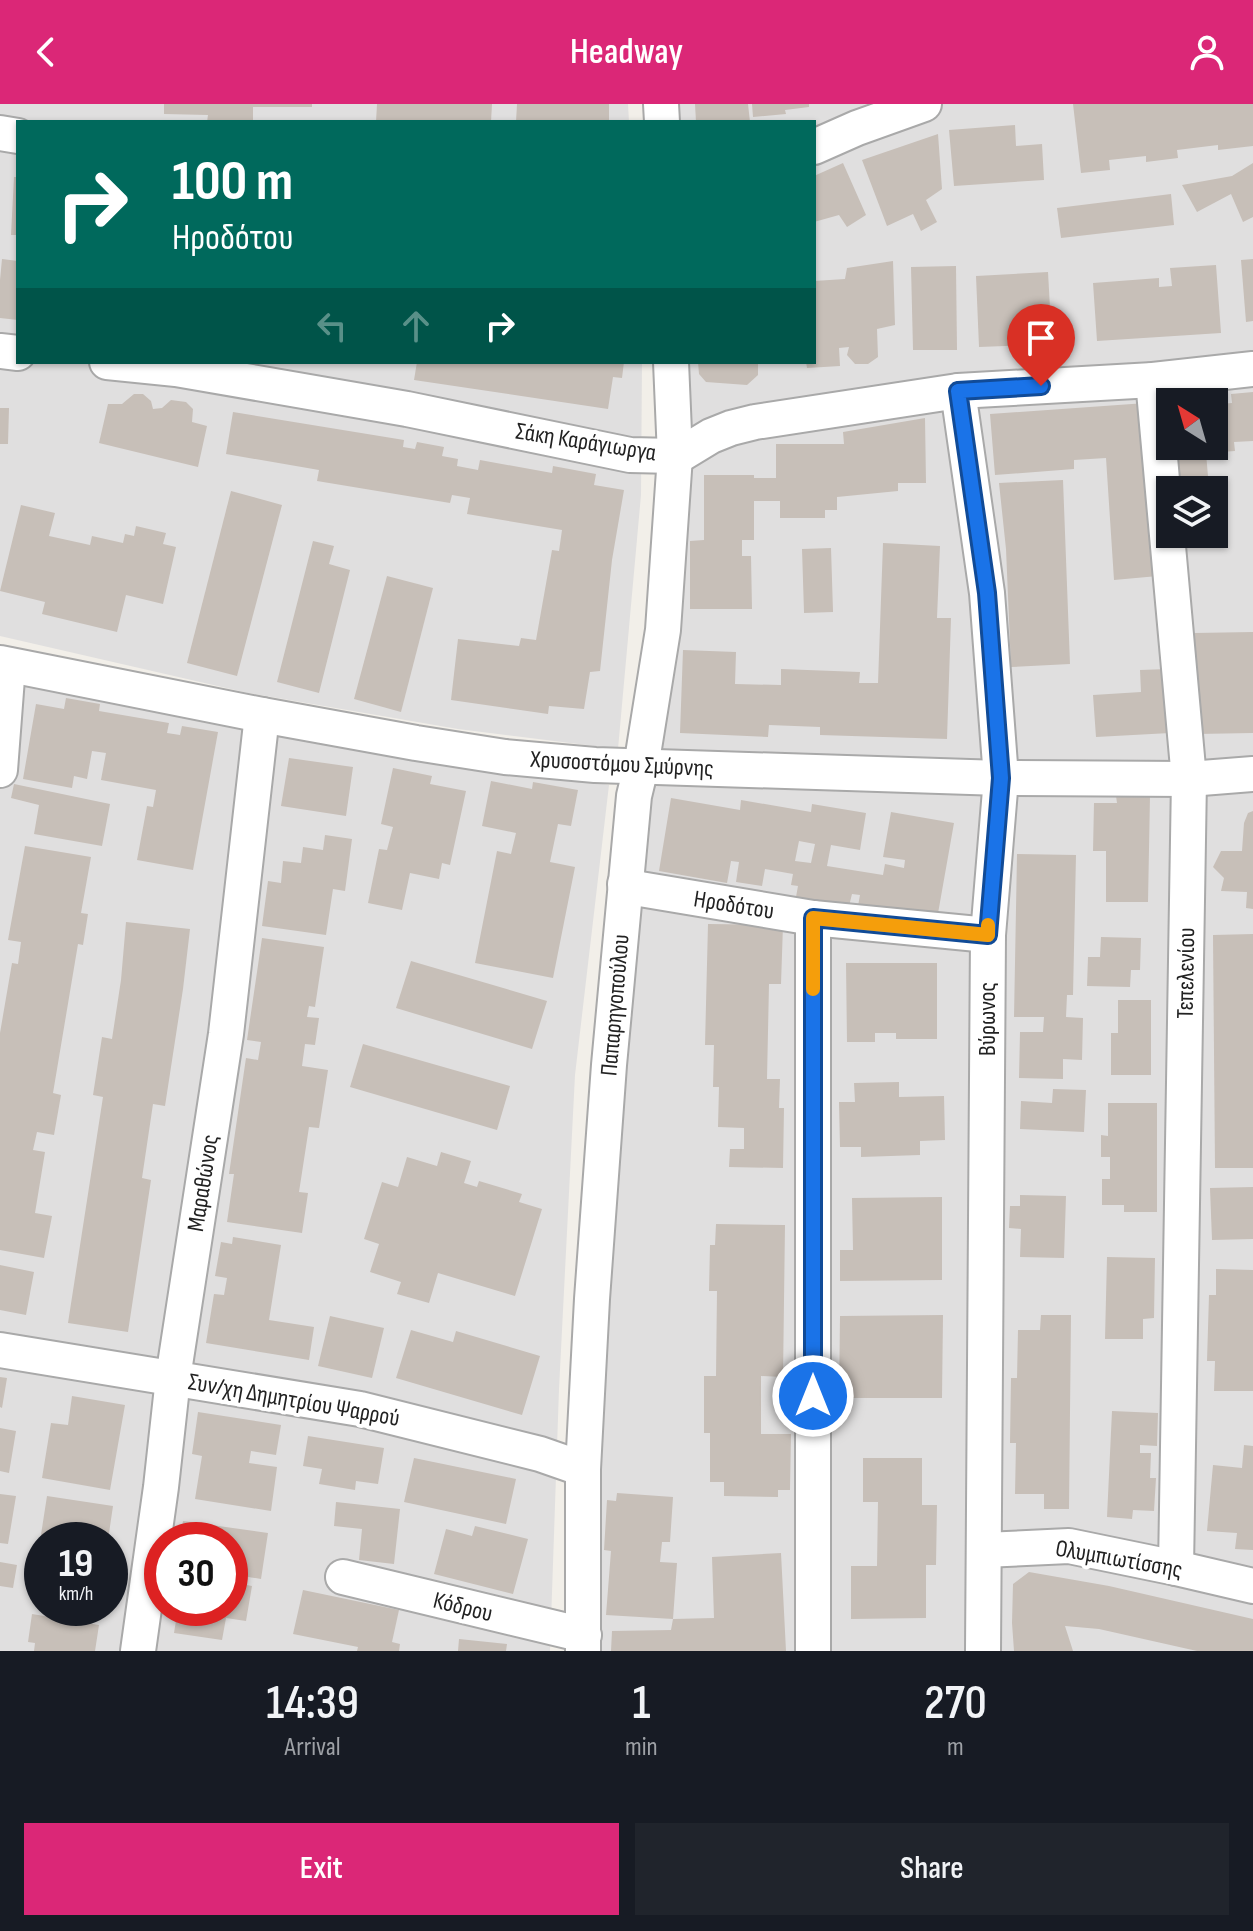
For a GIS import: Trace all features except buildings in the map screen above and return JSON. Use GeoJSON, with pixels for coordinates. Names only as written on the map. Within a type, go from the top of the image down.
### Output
{"type":"FeatureCollection","features":[{"type":"Feature","properties":{"kind":"street"},"geometry":{"type":"LineString","coordinates":[[816,146],[857,116],[924,104]]}},
{"type":"Feature","properties":{"kind":"street","name":"Σάκη Καράγιωργα"},"geometry":{"type":"LineString","coordinates":[[127,364],[176,369],[407,409],[630,455],[675,456],[711,436],[755,422],[958,391],[1153,380],[1253,369]]}},
{"type":"Feature","properties":{"kind":"street","name":"Παπαρηγοπούλου"},"geometry":{"type":"LineString","coordinates":[[584,1643],[583,1469],[608,1081],[634,796],[663,630],[675,456],[671,364]]}},
{"type":"Feature","properties":{"kind":"street","name":"Τεπελενίου"},"geometry":{"type":"LineString","coordinates":[[1153,380],[1189,779],[1176,1568]]}},
{"type":"Feature","properties":{"kind":"street","name":"Βύρωνος"},"geometry":{"type":"LineString","coordinates":[[958,391],[987,593],[1001,778],[988,935],[983,1651]]}},
{"type":"Feature","properties":{"kind":"street"},"geometry":{"type":"LineString","coordinates":[[0,770],[4,664]]}},
{"type":"Feature","properties":{"kind":"street","name":"Χρυσοστόμου Σμύρνης"},"geometry":{"type":"LineString","coordinates":[[4,664],[416,743],[505,757],[595,765],[1001,778],[1189,779],[1253,774]]}},
{"type":"Feature","properties":{"kind":"street","name":"Μαραθώνος"},"geometry":{"type":"LineString","coordinates":[[138,1651],[173,1378],[226,1034],[262,715]]}},
{"type":"Feature","properties":{"kind":"street","name":"Ηροδότου"},"geometry":{"type":"LineString","coordinates":[[625,884],[813,918],[988,935]]}},
{"type":"Feature","properties":{"kind":"street"},"geometry":{"type":"LineString","coordinates":[[813,918],[813,1651]]}},
{"type":"Feature","properties":{"kind":"street","name":"Συν/χη Δημητρίου Ψαρρού"},"geometry":{"type":"LineString","coordinates":[[0,1350],[360,1409],[540,1454],[583,1469]]}},
{"type":"Feature","properties":{"kind":"street","name":"Ολυμπιωτίσσης"},"geometry":{"type":"LineString","coordinates":[[984,1550],[1069,1546],[1253,1586]]}},
{"type":"Feature","properties":{"kind":"street","name":"Κόδρου"},"geometry":{"type":"LineString","coordinates":[[343,1577],[584,1643]]}},
{"type":"Feature","properties":{"kind":"shaded area"},"geometry":{"type":"Polygon","coordinates":[[[0,104],[628,104],[629,120],[16,120],[16,364],[642,364],[641,495],[618,749],[458,729],[248,693],[0,636],[0,104]]]}},
{"type":"Feature","properties":{"kind":"shaded area"},"geometry":{"type":"Polygon","coordinates":[[[658,104],[1253,104],[1253,1651],[588,1651],[627,948],[673,364],[816,364],[816,120],[658,120],[658,104]]]}},
{"type":"Feature","properties":{"kind":"shaded area"},"geometry":{"type":"Polygon","coordinates":[[[0,660],[609,785],[575,1075],[550,1651],[0,1651],[0,660]]]}},
{"type":"Feature","properties":{"kind":"slow traffic"},"geometry":{"type":"LineString","coordinates":[[813,989],[813,918],[988,935],[988,925]]}},
{"type":"Feature","properties":{"kind":"route"},"geometry":{"type":"LineString","coordinates":[[813,1396],[813,918],[988,935],[1001,778],[987,593],[958,391],[1041,386]]}}]}
